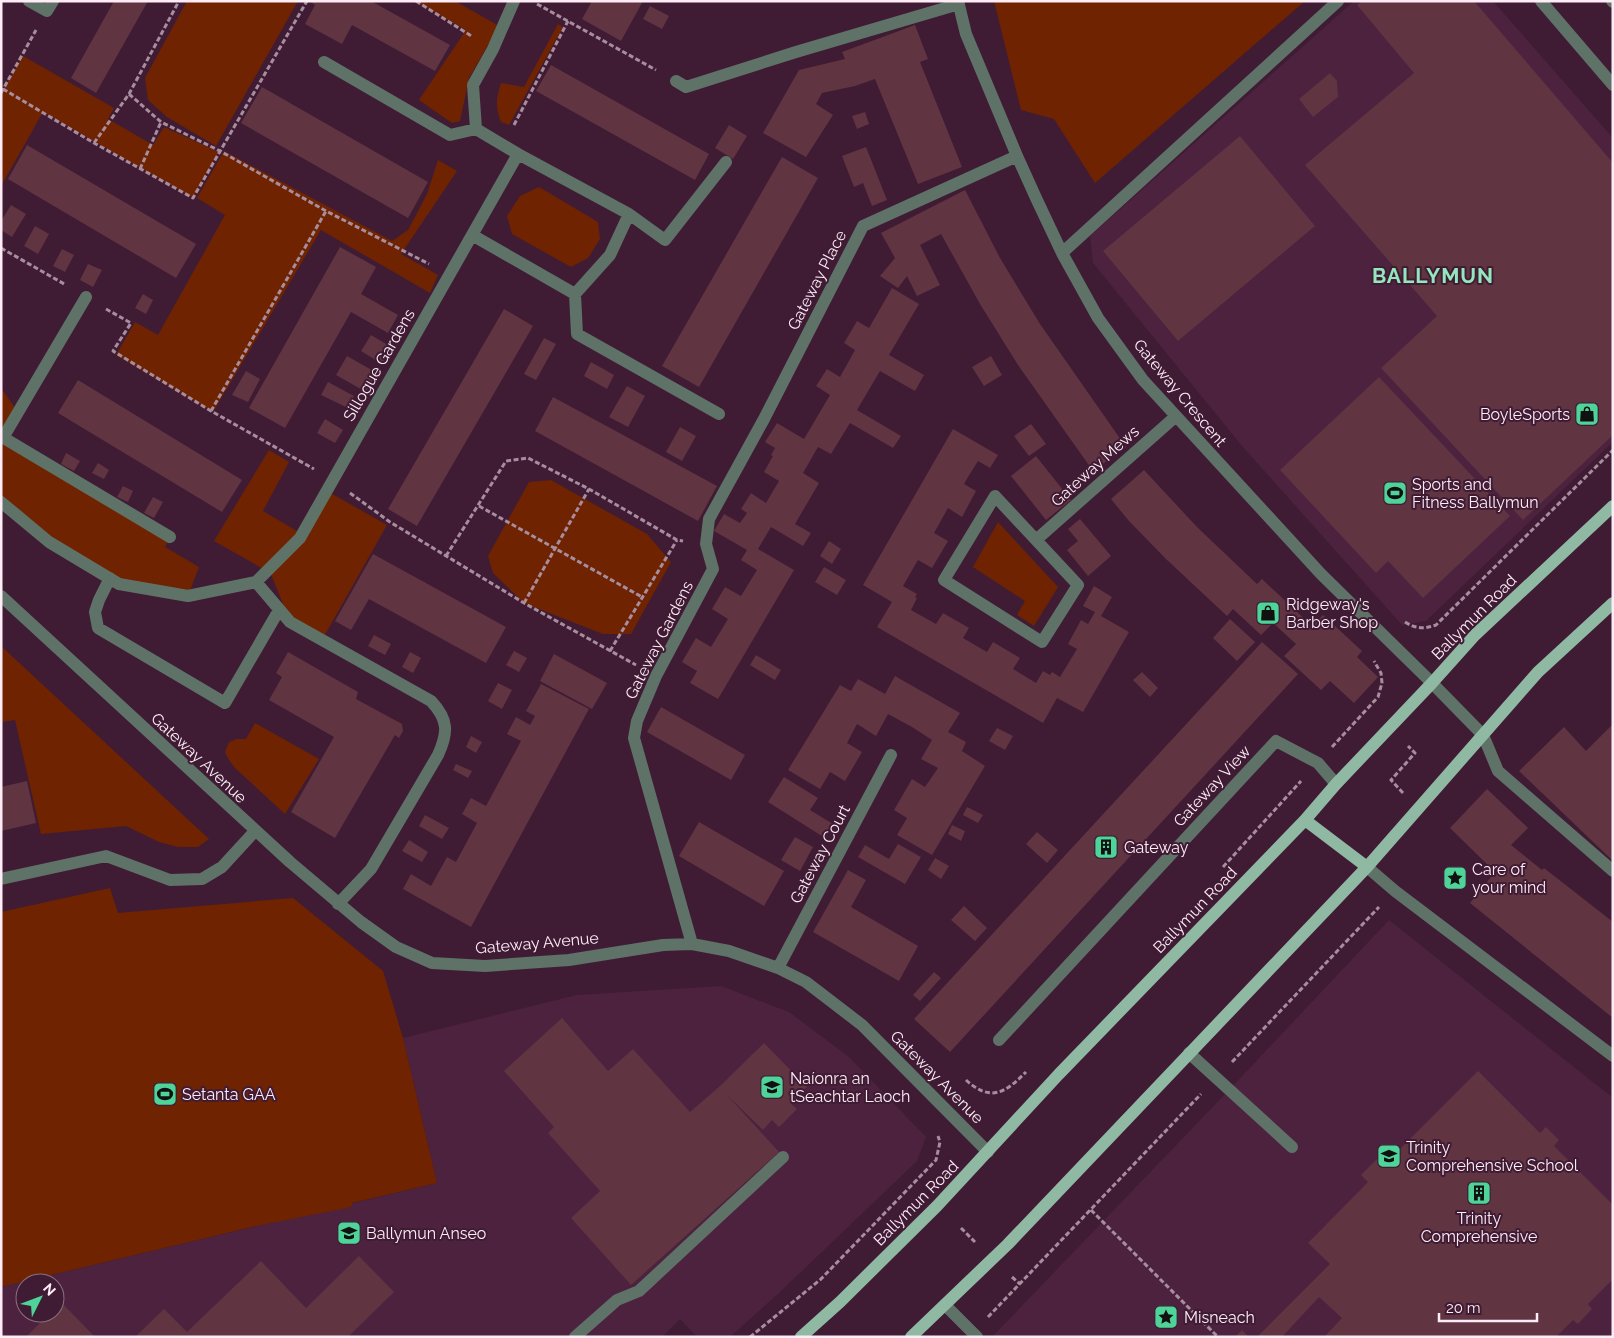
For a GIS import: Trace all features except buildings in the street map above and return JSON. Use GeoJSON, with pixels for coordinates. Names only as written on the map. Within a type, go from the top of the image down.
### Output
{"type":"FeatureCollection","features":[{"type":"Feature","properties":{"kind":"main road","name":"Ballymun Road"},"geometry":{"type":"LineString","coordinates":[[801,1337],[840,1302],[937,1206],[1059,1074],[1305,820],[1336,784],[1475,635],[1613,506]]}},
{"type":"Feature","properties":{"kind":"main road"},"geometry":{"type":"LineString","coordinates":[[911,1337],[1008,1244],[1367,867],[1538,672],[1613,603]]}},
{"type":"Feature","properties":{"kind":"main road"},"geometry":{"type":"LineString","coordinates":[[1305,820],[1367,867]]}},
{"type":"Feature","properties":{"kind":"street"},"geometry":{"type":"LineString","coordinates":[[29,1],[50,6]]}},
{"type":"Feature","properties":{"kind":"street"},"geometry":{"type":"LineString","coordinates":[[476,129],[473,85],[493,49],[514,1]]}},
{"type":"Feature","properties":{"kind":"street"},"geometry":{"type":"LineString","coordinates":[[1062,253],[1338,1]]}},
{"type":"Feature","properties":{"kind":"street"},"geometry":{"type":"LineString","coordinates":[[1542,1],[1613,85]]}},
{"type":"Feature","properties":{"kind":"street"},"geometry":{"type":"LineString","coordinates":[[676,81],[686,88],[796,52],[959,3]]}},
{"type":"Feature","properties":{"kind":"street","name":"Gateway Crescent"},"geometry":{"type":"LineString","coordinates":[[959,3],[966,34],[1016,156],[1062,253],[1098,318],[1143,380],[1175,417],[1321,574],[1483,735]]}},
{"type":"Feature","properties":{"kind":"street"},"geometry":{"type":"LineString","coordinates":[[324,62],[450,135],[476,129],[628,214],[665,240],[726,162]]}},
{"type":"Feature","properties":{"kind":"street","name":"Sillogue Gardens"},"geometry":{"type":"LineString","coordinates":[[256,582],[300,538],[518,154]]}},
{"type":"Feature","properties":{"kind":"street","name":"Gateway Place"},"geometry":{"type":"LineString","coordinates":[[764,419],[863,226],[1016,156]]}},
{"type":"Feature","properties":{"kind":"street"},"geometry":{"type":"LineString","coordinates":[[628,214],[610,255],[575,294],[577,334],[718,414]]}},
{"type":"Feature","properties":{"kind":"street"},"geometry":{"type":"LineString","coordinates":[[472,235],[575,294]]}},
{"type":"Feature","properties":{"kind":"street"},"geometry":{"type":"LineString","coordinates":[[86,296],[2,437],[170,537]]}},
{"type":"Feature","properties":{"kind":"street","name":"Gateway Mews"},"geometry":{"type":"LineString","coordinates":[[1036,540],[1175,417]]}},
{"type":"Feature","properties":{"kind":"street","name":"Gateway Gardens"},"geometry":{"type":"LineString","coordinates":[[692,944],[634,738],[637,721],[656,676],[713,569],[706,544],[709,519],[764,419]]}},
{"type":"Feature","properties":{"kind":"street"},"geometry":{"type":"LineString","coordinates":[[995,496],[1036,540],[1078,585],[1042,642],[944,580],[995,496]]}},
{"type":"Feature","properties":{"kind":"street"},"geometry":{"type":"LineString","coordinates":[[1,502],[49,542],[119,584],[188,596],[256,582],[290,622],[431,701],[439,710],[445,724],[445,740],[438,756],[371,869],[338,904]]}},
{"type":"Feature","properties":{"kind":"street"},"geometry":{"type":"LineString","coordinates":[[110,578],[99,600],[96,612],[98,628],[225,703],[279,610]]}},
{"type":"Feature","properties":{"kind":"street","name":"Gateway Avenue"},"geometry":{"type":"LineString","coordinates":[[1,596],[255,831],[338,904],[396,947],[432,963],[495,966],[570,960],[663,945],[692,944],[729,951],[778,968],[806,982],[862,1025],[988,1152]]}},
{"type":"Feature","properties":{"kind":"street"},"geometry":{"type":"LineString","coordinates":[[1483,735],[1498,772],[1613,871]]}},
{"type":"Feature","properties":{"kind":"street","name":"Gateway View"},"geometry":{"type":"LineString","coordinates":[[999,1040],[1276,741],[1318,763],[1336,784]]}},
{"type":"Feature","properties":{"kind":"street","name":"Gateway Court"},"geometry":{"type":"LineString","coordinates":[[778,968],[891,755]]}},
{"type":"Feature","properties":{"kind":"street"},"geometry":{"type":"LineString","coordinates":[[1,879],[106,856],[170,880],[202,879],[222,867],[255,831]]}},
{"type":"Feature","properties":{"kind":"street"},"geometry":{"type":"LineString","coordinates":[[1367,867],[1395,891],[1613,1056]]}},
{"type":"Feature","properties":{"kind":"street"},"geometry":{"type":"LineString","coordinates":[[1189,1053],[1292,1147]]}},
{"type":"Feature","properties":{"kind":"street"},"geometry":{"type":"LineString","coordinates":[[575,1337],[617,1300],[639,1291],[783,1157]]}},
{"type":"Feature","properties":{"kind":"street"},"geometry":{"type":"LineString","coordinates":[[944,1305],[975,1335]]}},
{"type":"Feature","properties":{"kind":"path"},"geometry":{"type":"LineString","coordinates":[[94,143],[129,94],[179,1]]}},
{"type":"Feature","properties":{"kind":"path"},"geometry":{"type":"LineString","coordinates":[[50,6],[2,91],[193,198],[307,1]]}},
{"type":"Feature","properties":{"kind":"path"},"geometry":{"type":"LineString","coordinates":[[416,1],[493,49]]}},
{"type":"Feature","properties":{"kind":"path"},"geometry":{"type":"LineString","coordinates":[[532,1],[676,81]]}},
{"type":"Feature","properties":{"kind":"path"},"geometry":{"type":"LineString","coordinates":[[503,145],[568,21]]}},
{"type":"Feature","properties":{"kind":"path"},"geometry":{"type":"LineString","coordinates":[[129,94],[161,122],[220,151],[326,211],[450,275]]}},
{"type":"Feature","properties":{"kind":"path"},"geometry":{"type":"LineString","coordinates":[[140,169],[161,122]]}},
{"type":"Feature","properties":{"kind":"path"},"geometry":{"type":"LineString","coordinates":[[211,411],[326,211]]}},
{"type":"Feature","properties":{"kind":"path"},"geometry":{"type":"LineString","coordinates":[[1,248],[86,296],[130,324],[113,351],[211,411],[298,459],[333,481],[390,522],[524,604],[656,676]]}},
{"type":"Feature","properties":{"kind":"path"},"geometry":{"type":"LineString","coordinates":[[1405,622],[1415,628],[1428,628],[1436,625],[1613,450]]}},
{"type":"Feature","properties":{"kind":"path"},"geometry":{"type":"LineString","coordinates":[[446,556],[506,461],[528,458],[589,489],[677,540],[706,544]]}},
{"type":"Feature","properties":{"kind":"path"},"geometry":{"type":"LineString","coordinates":[[524,604],[589,489]]}},
{"type":"Feature","properties":{"kind":"path"},"geometry":{"type":"LineString","coordinates":[[479,506],[642,597]]}},
{"type":"Feature","properties":{"kind":"path"},"geometry":{"type":"LineString","coordinates":[[610,652],[677,540]]}},
{"type":"Feature","properties":{"kind":"path"},"geometry":{"type":"LineString","coordinates":[[1218,874],[1378,697],[1382,683],[1381,673],[1372,658]]}},
{"type":"Feature","properties":{"kind":"path"},"geometry":{"type":"LineString","coordinates":[[1403,793],[1391,780],[1415,753],[1408,746]]}},
{"type":"Feature","properties":{"kind":"path"},"geometry":{"type":"LineString","coordinates":[[975,1335],[1020,1284],[1395,891]]}},
{"type":"Feature","properties":{"kind":"path"},"geometry":{"type":"LineString","coordinates":[[966,1080],[973,1087],[986,1092],[1002,1092],[1012,1086],[1026,1072]]}},
{"type":"Feature","properties":{"kind":"path"},"geometry":{"type":"LineString","coordinates":[[750,1337],[820,1279],[936,1160],[940,1142],[934,1129]]}},
{"type":"Feature","properties":{"kind":"path"},"geometry":{"type":"LineString","coordinates":[[1091,1210],[1218,1337]]}},
{"type":"Feature","properties":{"kind":"path"},"geometry":{"type":"LineString","coordinates":[[961,1228],[978,1245]]}},
{"type":"Feature","properties":{"kind":"path"},"geometry":{"type":"LineString","coordinates":[[1012,1277],[1020,1284]]}},
{"type":"Feature","properties":{"kind":"shaded area"},"geometry":{"type":"Polygon","coordinates":[[[187,1],[298,1],[216,146],[167,117],[148,100],[145,78],[187,1]]]}},
{"type":"Feature","properties":{"kind":"shaded area"},"geometry":{"type":"Polygon","coordinates":[[[414,1],[455,1],[499,26],[469,78],[460,121],[452,123],[419,100],[466,30],[414,1]]]}},
{"type":"Feature","properties":{"kind":"shaded area"},"geometry":{"type":"Polygon","coordinates":[[[994,1],[1305,1],[1095,183],[1054,119],[1021,110],[994,1]]]}},
{"type":"Feature","properties":{"kind":"shaded area"},"geometry":{"type":"Polygon","coordinates":[[[1354,1],[1493,1],[1613,138],[1613,442],[1426,621],[1402,625],[1242,446],[1093,263],[1090,236],[1354,1]]]}},
{"type":"Feature","properties":{"kind":"shaded area"},"geometry":{"type":"Polygon","coordinates":[[[558,24],[563,27],[509,125],[501,122],[497,102],[501,83],[524,87],[558,24]]]}},
{"type":"Feature","properties":{"kind":"shaded area"},"geometry":{"type":"Polygon","coordinates":[[[23,56],[114,108],[108,119],[153,145],[164,127],[219,152],[193,198],[43,112],[1,186],[1,93],[23,56]]]}},
{"type":"Feature","properties":{"kind":"shaded area"},"geometry":{"type":"Polygon","coordinates":[[[224,151],[392,241],[408,230],[427,194],[438,160],[457,171],[401,254],[438,275],[430,293],[321,230],[213,412],[116,355],[135,322],[158,335],[225,215],[197,198],[224,151]]]}},
{"type":"Feature","properties":{"kind":"shaded area"},"geometry":{"type":"Polygon","coordinates":[[[539,187],[598,222],[600,239],[588,258],[571,267],[512,234],[507,216],[520,196],[539,187]]]}},
{"type":"Feature","properties":{"kind":"shaded area"},"geometry":{"type":"Polygon","coordinates":[[[1,388],[18,412],[2,437],[170,538],[165,547],[199,567],[188,596],[119,583],[1,502],[1,388]]]}},
{"type":"Feature","properties":{"kind":"shaded area"},"geometry":{"type":"Polygon","coordinates":[[[269,450],[289,462],[263,511],[302,534],[327,491],[387,525],[322,640],[290,622],[269,569],[267,571],[214,541],[269,450]]]}},
{"type":"Feature","properties":{"kind":"shaded area"},"geometry":{"type":"Polygon","coordinates":[[[551,480],[647,534],[671,562],[631,634],[603,634],[524,603],[493,573],[488,556],[529,482],[551,480]]]}},
{"type":"Feature","properties":{"kind":"shaded area"},"geometry":{"type":"Polygon","coordinates":[[[998,522],[1058,587],[1034,626],[1017,615],[1025,601],[973,567],[998,522]]]}},
{"type":"Feature","properties":{"kind":"shaded area"},"geometry":{"type":"Polygon","coordinates":[[[1,646],[209,839],[198,847],[178,847],[159,842],[126,826],[41,834],[15,720],[1,722],[1,646]]]}},
{"type":"Feature","properties":{"kind":"shaded area"},"geometry":{"type":"Polygon","coordinates":[[[255,723],[319,759],[285,814],[235,768],[225,752],[229,742],[237,739],[246,739],[255,723]]]}},
{"type":"Feature","properties":{"kind":"shaded area","name":"Setanta GAA"},"geometry":{"type":"Polygon","coordinates":[[[110,888],[118,913],[293,898],[383,971],[403,1038],[437,1183],[352,1203],[352,1207],[252,1227],[60,1273],[15,1273],[15,1284],[1,1287],[1,912],[110,888]]]}},
{"type":"Feature","properties":{"kind":"shaded area","name":"Trinity Comprehensive School"},"geometry":{"type":"Polygon","coordinates":[[[1389,920],[1613,1098],[1613,1337],[992,1337],[1229,1090],[1389,920]]]}},
{"type":"Feature","properties":{"kind":"shaded area"},"geometry":{"type":"Polygon","coordinates":[[[721,986],[789,1012],[849,1057],[926,1137],[917,1161],[779,1293],[730,1337],[697,1337],[680,1319],[662,1337],[1,1337],[1,1287],[15,1284],[15,1323],[65,1323],[65,1273],[60,1273],[437,1183],[403,1038],[577,995],[721,986]]]}},
{"type":"Feature","properties":{"kind":"place","name":"BoyleSports"},"geometry":{"type":"Point","coordinates":[1587,414]}},
{"type":"Feature","properties":{"kind":"place","name":"Sports and Fitness Ballymun"},"geometry":{"type":"Point","coordinates":[1395,493]}},
{"type":"Feature","properties":{"kind":"place","name":"Ridgeway's Barber Shop"},"geometry":{"type":"Point","coordinates":[1268,613]}},
{"type":"Feature","properties":{"kind":"place","name":"Gateway"},"geometry":{"type":"Point","coordinates":[1106,847]}},
{"type":"Feature","properties":{"kind":"place","name":"Care of your mind"},"geometry":{"type":"Point","coordinates":[1455,878]}},
{"type":"Feature","properties":{"kind":"place","name":"Naíonra an tSeachtar Laoch"},"geometry":{"type":"Point","coordinates":[772,1087]}},
{"type":"Feature","properties":{"kind":"place","name":"Setanta GAA"},"geometry":{"type":"Point","coordinates":[165,1094]}},
{"type":"Feature","properties":{"kind":"place","name":"Trinity Comprehensive School"},"geometry":{"type":"Point","coordinates":[1389,1156]}},
{"type":"Feature","properties":{"kind":"place","name":"Trinity Comprehensive"},"geometry":{"type":"Point","coordinates":[1479,1193]}},
{"type":"Feature","properties":{"kind":"place","name":"Ballymun Anseo"},"geometry":{"type":"Point","coordinates":[349,1233]}},
{"type":"Feature","properties":{"kind":"place","name":"Misneach"},"geometry":{"type":"Point","coordinates":[1166,1317]}},
{"type":"Feature","properties":{"kind":"district","name":"BALLYMUN"},"geometry":{"type":"Point","coordinates":[1433,275]}}]}
